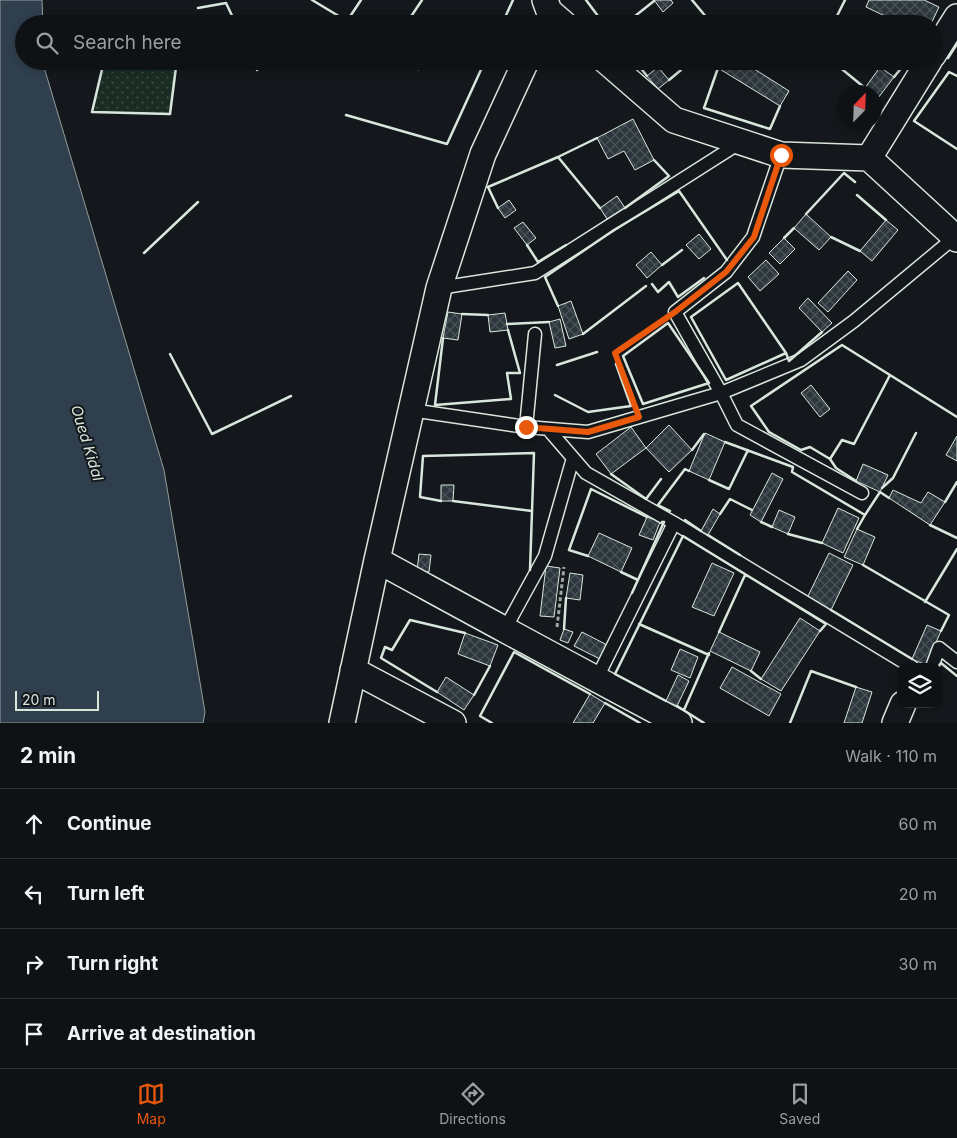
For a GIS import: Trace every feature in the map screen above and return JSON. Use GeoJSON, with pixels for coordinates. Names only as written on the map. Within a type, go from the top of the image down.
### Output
{"type":"FeatureCollection","features":[{"type":"Feature","properties":{"kind":"street"},"geometry":{"type":"LineString","coordinates":[[942,41],[957,17]]}},
{"type":"Feature","properties":{"kind":"street"},"geometry":{"type":"LineString","coordinates":[[342,723],[439,288],[483,154],[522,70]]}},
{"type":"Feature","properties":{"kind":"street"},"geometry":{"type":"LineString","coordinates":[[616,70],[674,120],[781,155],[870,158],[956,238]]}},
{"type":"Feature","properties":{"kind":"street"},"geometry":{"type":"LineString","coordinates":[[870,158],[924,70]]}},
{"type":"Feature","properties":{"kind":"street"},"geometry":{"type":"LineString","coordinates":[[377,560],[596,680],[679,723]]}},
{"type":"Feature","properties":{"kind":"street"},"geometry":{"type":"LineString","coordinates":[[353,670],[453,723]]}},
{"type":"Feature","properties":{"kind":"street"},"geometry":{"type":"LineString","coordinates":[[895,723],[902,708]]}},
{"type":"Feature","properties":{"kind":"lane"},"geometry":{"type":"LineString","coordinates":[[439,288],[534,273],[740,142]]}},
{"type":"Feature","properties":{"kind":"lane"},"geometry":{"type":"LineString","coordinates":[[781,155],[754,237],[726,272],[675,312],[738,425],[862,493]]}},
{"type":"Feature","properties":{"kind":"lane"},"geometry":{"type":"LineString","coordinates":[[411,410],[526,427],[588,432],[721,394],[801,360],[854,321],[956,238]]}},
{"type":"Feature","properties":{"kind":"lane"},"geometry":{"type":"LineString","coordinates":[[526,427],[535,334]]}},
{"type":"Feature","properties":{"kind":"lane"},"geometry":{"type":"LineString","coordinates":[[548,429],[586,473],[674,523],[905,663]]}},
{"type":"Feature","properties":{"kind":"lane"},"geometry":{"type":"LineString","coordinates":[[505,629],[545,556],[573,458]]}},
{"type":"Feature","properties":{"kind":"lane"},"geometry":{"type":"LineString","coordinates":[[596,680],[674,523]]}},
{"type":"Feature","properties":{"kind":"lane"},"geometry":{"type":"LineString","coordinates":[[933,663],[939,648],[957,662]]}},
{"type":"Feature","properties":{"kind":"path"},"geometry":{"type":"LineString","coordinates":[[639,417],[615,353],[675,312]]}},
{"type":"Feature","properties":{"kind":"path"},"geometry":{"type":"LineString","coordinates":[[553,656],[564,566]]}},
{"type":"Feature","properties":{"kind":"green space"},"geometry":{"type":"Polygon","coordinates":[[[102,70],[176,70],[170,114],[92,112],[102,70]]]}},
{"type":"Feature","properties":{"kind":"water","name":"Oued Kidal"},"geometry":{"type":"Polygon","coordinates":[[[0,0],[42,0],[43,15],[15,15],[15,70],[45,70],[164,470],[205,712],[203,723],[0,723],[0,0]]]}},
{"type":"Feature","properties":{"kind":"building"},"geometry":{"type":"Polygon","coordinates":[[[654,0],[671,0],[673,3],[663,12],[654,0]]]}},
{"type":"Feature","properties":{"kind":"building"},"geometry":{"type":"Polygon","coordinates":[[[869,0],[924,0],[939,7],[935,15],[883,15],[866,7],[869,0]]]}},
{"type":"Feature","properties":{"kind":"building"},"geometry":{"type":"Polygon","coordinates":[[[654,70],[661,70],[669,80],[658,89],[647,76],[654,70]]]}},
{"type":"Feature","properties":{"kind":"building"},"geometry":{"type":"Polygon","coordinates":[[[721,70],[756,70],[789,91],[780,106],[721,70]]]}},
{"type":"Feature","properties":{"kind":"building"},"geometry":{"type":"Polygon","coordinates":[[[878,70],[884,70],[894,77],[882,93],[882,85],[867,85],[878,70]]]}},
{"type":"Feature","properties":{"kind":"building"},"geometry":{"type":"Polygon","coordinates":[[[633,119],[654,160],[635,170],[624,151],[608,159],[597,138],[633,119]]]}},
{"type":"Feature","properties":{"kind":"building"},"geometry":{"type":"Polygon","coordinates":[[[617,196],[625,208],[607,219],[600,208],[617,196]]]}},
{"type":"Feature","properties":{"kind":"building"},"geometry":{"type":"Polygon","coordinates":[[[509,200],[516,210],[505,218],[498,208],[509,200]]]}},
{"type":"Feature","properties":{"kind":"building"},"geometry":{"type":"Polygon","coordinates":[[[806,214],[831,237],[819,250],[794,228],[806,214]]]}},
{"type":"Feature","properties":{"kind":"building"},"geometry":{"type":"Polygon","coordinates":[[[886,220],[898,230],[872,261],[860,251],[886,220]]]}},
{"type":"Feature","properties":{"kind":"building"},"geometry":{"type":"Polygon","coordinates":[[[523,222],[536,238],[527,245],[514,228],[523,222]]]}},
{"type":"Feature","properties":{"kind":"building"},"geometry":{"type":"Polygon","coordinates":[[[699,234],[711,249],[699,259],[686,245],[699,234]]]}},
{"type":"Feature","properties":{"kind":"building"},"geometry":{"type":"Polygon","coordinates":[[[784,238],[795,249],[780,264],[769,253],[784,238]]]}},
{"type":"Feature","properties":{"kind":"building"},"geometry":{"type":"Polygon","coordinates":[[[651,252],[662,265],[647,278],[636,265],[651,252]]]}},
{"type":"Feature","properties":{"kind":"building"},"geometry":{"type":"Polygon","coordinates":[[[766,260],[779,274],[760,291],[748,277],[766,260]]]}},
{"type":"Feature","properties":{"kind":"building"},"geometry":{"type":"Polygon","coordinates":[[[848,271],[857,280],[828,312],[818,303],[848,271]]]}},
{"type":"Feature","properties":{"kind":"building"},"geometry":{"type":"Polygon","coordinates":[[[808,298],[832,323],[822,332],[799,308],[808,298]]]}},
{"type":"Feature","properties":{"kind":"building"},"geometry":{"type":"Polygon","coordinates":[[[571,301],[583,334],[569,339],[558,306],[571,301]]]}},
{"type":"Feature","properties":{"kind":"building"},"geometry":{"type":"Polygon","coordinates":[[[448,312],[462,314],[458,340],[443,338],[448,312]]]}},
{"type":"Feature","properties":{"kind":"building"},"geometry":{"type":"Polygon","coordinates":[[[505,313],[508,330],[490,332],[488,315],[505,313]]]}},
{"type":"Feature","properties":{"kind":"building"},"geometry":{"type":"Polygon","coordinates":[[[560,319],[566,346],[555,348],[549,322],[560,319]]]}},
{"type":"Feature","properties":{"kind":"building"},"geometry":{"type":"Polygon","coordinates":[[[811,385],[830,409],[820,417],[801,393],[811,385]]]}},
{"type":"Feature","properties":{"kind":"building"},"geometry":{"type":"Polygon","coordinates":[[[669,425],[692,450],[669,472],[646,448],[669,425]]]}},
{"type":"Feature","properties":{"kind":"building"},"geometry":{"type":"Polygon","coordinates":[[[631,427],[646,448],[611,474],[596,454],[631,427]]]}},
{"type":"Feature","properties":{"kind":"building"},"geometry":{"type":"Polygon","coordinates":[[[705,433],[725,442],[709,480],[689,471],[705,433]]]}},
{"type":"Feature","properties":{"kind":"building"},"geometry":{"type":"Polygon","coordinates":[[[957,436],[957,461],[946,455],[957,436]]]}},
{"type":"Feature","properties":{"kind":"building"},"geometry":{"type":"Polygon","coordinates":[[[863,464],[888,475],[880,492],[856,481],[863,464]]]}},
{"type":"Feature","properties":{"kind":"building"},"geometry":{"type":"Polygon","coordinates":[[[772,473],[783,479],[761,522],[750,515],[772,473]]]}},
{"type":"Feature","properties":{"kind":"building"},"geometry":{"type":"Polygon","coordinates":[[[441,485],[454,485],[453,501],[441,501],[441,485]]]}},
{"type":"Feature","properties":{"kind":"building"},"geometry":{"type":"Polygon","coordinates":[[[893,490],[921,503],[928,492],[945,502],[930,525],[889,498],[893,490]]]}},
{"type":"Feature","properties":{"kind":"building"},"geometry":{"type":"Polygon","coordinates":[[[838,508],[859,518],[843,553],[822,543],[838,508]]]}},
{"type":"Feature","properties":{"kind":"building"},"geometry":{"type":"Polygon","coordinates":[[[713,509],[720,514],[708,535],[701,531],[713,509]]]}},
{"type":"Feature","properties":{"kind":"building"},"geometry":{"type":"Polygon","coordinates":[[[779,510],[795,517],[788,534],[772,527],[779,510]]]}},
{"type":"Feature","properties":{"kind":"building"},"geometry":{"type":"Polygon","coordinates":[[[647,517],[660,522],[653,540],[639,535],[647,517]]]}},
{"type":"Feature","properties":{"kind":"building"},"geometry":{"type":"Polygon","coordinates":[[[857,529],[875,537],[863,565],[844,557],[857,529]]]}},
{"type":"Feature","properties":{"kind":"building"},"geometry":{"type":"Polygon","coordinates":[[[599,533],[632,548],[621,572],[588,556],[599,533]]]}},
{"type":"Feature","properties":{"kind":"building"},"geometry":{"type":"Polygon","coordinates":[[[829,553],[853,565],[831,610],[807,598],[829,553]]]}},
{"type":"Feature","properties":{"kind":"building"},"geometry":{"type":"Polygon","coordinates":[[[419,554],[431,555],[429,572],[417,571],[419,554]]]}},
{"type":"Feature","properties":{"kind":"building"},"geometry":{"type":"Polygon","coordinates":[[[712,563],[734,573],[714,616],[692,607],[712,563]]]}},
{"type":"Feature","properties":{"kind":"building"},"geometry":{"type":"Polygon","coordinates":[[[546,566],[560,568],[554,617],[540,616],[546,566]]]}},
{"type":"Feature","properties":{"kind":"building"},"geometry":{"type":"Polygon","coordinates":[[[570,573],[583,575],[580,600],[566,598],[570,573]]]}},
{"type":"Feature","properties":{"kind":"building"},"geometry":{"type":"Polygon","coordinates":[[[800,618],[820,631],[781,691],[761,679],[800,618]]]}},
{"type":"Feature","properties":{"kind":"building"},"geometry":{"type":"Polygon","coordinates":[[[927,625],[941,631],[927,663],[912,659],[927,625]]]}},
{"type":"Feature","properties":{"kind":"building"},"geometry":{"type":"Polygon","coordinates":[[[564,629],[573,632],[568,643],[560,640],[564,629]]]}},
{"type":"Feature","properties":{"kind":"building"},"geometry":{"type":"Polygon","coordinates":[[[582,632],[609,646],[602,660],[574,646],[582,632]]]}},
{"type":"Feature","properties":{"kind":"building"},"geometry":{"type":"Polygon","coordinates":[[[719,632],[760,652],[751,671],[710,651],[719,632]]]}},
{"type":"Feature","properties":{"kind":"building"},"geometry":{"type":"Polygon","coordinates":[[[465,633],[498,645],[490,666],[458,654],[465,633]]]}},
{"type":"Feature","properties":{"kind":"building"},"geometry":{"type":"Polygon","coordinates":[[[680,649],[698,657],[690,678],[671,670],[680,649]]]}},
{"type":"Feature","properties":{"kind":"building"},"geometry":{"type":"Polygon","coordinates":[[[732,667],[781,694],[769,716],[720,688],[732,667]]]}},
{"type":"Feature","properties":{"kind":"building"},"geometry":{"type":"Polygon","coordinates":[[[678,675],[689,681],[677,706],[666,701],[678,675]]]}},
{"type":"Feature","properties":{"kind":"building"},"geometry":{"type":"Polygon","coordinates":[[[446,677],[474,695],[464,710],[437,692],[446,677]]]}},
{"type":"Feature","properties":{"kind":"building"},"geometry":{"type":"Polygon","coordinates":[[[856,687],[872,692],[862,723],[844,723],[856,687]]]}},
{"type":"Feature","properties":{"kind":"building"},"geometry":{"type":"Polygon","coordinates":[[[590,694],[605,703],[593,723],[573,723],[590,694]]]}},
{"type":"Feature","properties":{"kind":"wall"},"geometry":{"type":"LineString","coordinates":[[312,0],[337,15]]}},
{"type":"Feature","properties":{"kind":"wall"},"geometry":{"type":"LineString","coordinates":[[351,15],[361,0]]}},
{"type":"Feature","properties":{"kind":"wall"},"geometry":{"type":"LineString","coordinates":[[412,15],[422,0]]}},
{"type":"Feature","properties":{"kind":"wall"},"geometry":{"type":"LineString","coordinates":[[506,15],[513,0]]}},
{"type":"Feature","properties":{"kind":"wall"},"geometry":{"type":"LineString","coordinates":[[586,0],[597,15]]}},
{"type":"Feature","properties":{"kind":"wall"},"geometry":{"type":"LineString","coordinates":[[692,0],[704,15]]}},
{"type":"Feature","properties":{"kind":"wall"},"geometry":{"type":"LineString","coordinates":[[838,15],[845,0]]}},
{"type":"Feature","properties":{"kind":"wall"},"geometry":{"type":"LineString","coordinates":[[636,15],[654,1]]}},
{"type":"Feature","properties":{"kind":"wall"},"geometry":{"type":"LineString","coordinates":[[198,8],[226,3],[232,15]]}},
{"type":"Feature","properties":{"kind":"wall"},"geometry":{"type":"LineString","coordinates":[[948,58],[957,44]]}},
{"type":"Feature","properties":{"kind":"wall"},"geometry":{"type":"LineString","coordinates":[[102,70],[92,112],[170,114],[176,70]]}},
{"type":"Feature","properties":{"kind":"wall"},"geometry":{"type":"LineString","coordinates":[[346,115],[447,144],[481,70]]}},
{"type":"Feature","properties":{"kind":"wall"},"geometry":{"type":"LineString","coordinates":[[642,70],[647,76]]}},
{"type":"Feature","properties":{"kind":"wall"},"geometry":{"type":"LineString","coordinates":[[669,80],[681,70]]}},
{"type":"Feature","properties":{"kind":"wall"},"geometry":{"type":"LineString","coordinates":[[717,70],[704,108],[770,129],[780,106]]}},
{"type":"Feature","properties":{"kind":"wall"},"geometry":{"type":"LineString","coordinates":[[843,70],[861,85]]}},
{"type":"Feature","properties":{"kind":"wall"},"geometry":{"type":"LineString","coordinates":[[894,77],[900,70]]}},
{"type":"Feature","properties":{"kind":"wall"},"geometry":{"type":"LineString","coordinates":[[957,76],[949,72],[914,121],[957,149]]}},
{"type":"Feature","properties":{"kind":"wall"},"geometry":{"type":"LineString","coordinates":[[498,208],[488,187],[597,138]]}},
{"type":"Feature","properties":{"kind":"wall"},"geometry":{"type":"LineString","coordinates":[[558,157],[600,208]]}},
{"type":"Feature","properties":{"kind":"wall"},"geometry":{"type":"LineString","coordinates":[[625,208],[669,176],[654,160]]}},
{"type":"Feature","properties":{"kind":"wall"},"geometry":{"type":"LineString","coordinates":[[806,214],[844,173],[855,182]]}},
{"type":"Feature","properties":{"kind":"wall"},"geometry":{"type":"LineString","coordinates":[[558,306],[545,277],[614,230],[679,191],[727,260]]}},
{"type":"Feature","properties":{"kind":"wall"},"geometry":{"type":"LineString","coordinates":[[857,195],[886,220]]}},
{"type":"Feature","properties":{"kind":"wall"},"geometry":{"type":"LineString","coordinates":[[144,253],[198,202]]}},
{"type":"Feature","properties":{"kind":"wall"},"geometry":{"type":"LineString","coordinates":[[784,238],[794,228]]}},
{"type":"Feature","properties":{"kind":"wall"},"geometry":{"type":"LineString","coordinates":[[831,237],[860,251]]}},
{"type":"Feature","properties":{"kind":"wall"},"geometry":{"type":"LineString","coordinates":[[527,245],[538,262],[566,245]]}},
{"type":"Feature","properties":{"kind":"wall"},"geometry":{"type":"LineString","coordinates":[[662,265],[682,250]]}},
{"type":"Feature","properties":{"kind":"wall"},"geometry":{"type":"LineString","coordinates":[[652,284],[658,292],[669,282],[678,297],[704,278]]}},
{"type":"Feature","properties":{"kind":"wall"},"geometry":{"type":"LineString","coordinates":[[738,283],[786,353],[726,380],[691,317],[738,283]]}},
{"type":"Feature","properties":{"kind":"wall"},"geometry":{"type":"LineString","coordinates":[[583,334],[646,286]]}},
{"type":"Feature","properties":{"kind":"wall"},"geometry":{"type":"LineString","coordinates":[[462,314],[488,315]]}},
{"type":"Feature","properties":{"kind":"wall"},"geometry":{"type":"LineString","coordinates":[[507,324],[549,322]]}},
{"type":"Feature","properties":{"kind":"wall"},"geometry":{"type":"LineString","coordinates":[[668,323],[709,383],[643,404],[623,356],[668,323]]}},
{"type":"Feature","properties":{"kind":"wall"},"geometry":{"type":"LineString","coordinates":[[443,338],[435,405],[511,399],[507,373],[520,373],[508,330]]}},
{"type":"Feature","properties":{"kind":"wall"},"geometry":{"type":"LineString","coordinates":[[786,353],[789,361],[822,332]]}},
{"type":"Feature","properties":{"kind":"wall"},"geometry":{"type":"LineString","coordinates":[[856,481],[836,468],[830,459],[810,447],[801,450],[769,432],[751,406],[842,345],[957,417]]}},
{"type":"Feature","properties":{"kind":"wall"},"geometry":{"type":"LineString","coordinates":[[557,365],[597,352]]}},
{"type":"Feature","properties":{"kind":"wall"},"geometry":{"type":"LineString","coordinates":[[170,354],[212,434],[291,396]]}},
{"type":"Feature","properties":{"kind":"wall"},"geometry":{"type":"LineString","coordinates":[[555,395],[588,412],[631,406],[616,364]]}},
{"type":"Feature","properties":{"kind":"wall"},"geometry":{"type":"LineString","coordinates":[[830,459],[842,440],[854,444],[890,375]]}},
{"type":"Feature","properties":{"kind":"wall"},"geometry":{"type":"LineString","coordinates":[[882,488],[893,478],[916,433]]}},
{"type":"Feature","properties":{"kind":"wall"},"geometry":{"type":"LineString","coordinates":[[692,450],[704,434]]}},
{"type":"Feature","properties":{"kind":"wall"},"geometry":{"type":"LineString","coordinates":[[725,442],[793,467],[792,472],[865,515],[857,529]]}},
{"type":"Feature","properties":{"kind":"wall"},"geometry":{"type":"LineString","coordinates":[[709,480],[729,489],[748,450]]}},
{"type":"Feature","properties":{"kind":"wall"},"geometry":{"type":"LineString","coordinates":[[441,501],[420,497],[423,456],[534,453],[530,570]]}},
{"type":"Feature","properties":{"kind":"wall"},"geometry":{"type":"LineString","coordinates":[[670,511],[658,505],[685,469],[689,471]]}},
{"type":"Feature","properties":{"kind":"wall"},"geometry":{"type":"LineString","coordinates":[[611,474],[646,499],[661,479]]}},
{"type":"Feature","properties":{"kind":"wall"},"geometry":{"type":"LineString","coordinates":[[945,502],[957,482]]}},
{"type":"Feature","properties":{"kind":"wall"},"geometry":{"type":"LineString","coordinates":[[588,556],[569,550],[591,489],[647,517]]}},
{"type":"Feature","properties":{"kind":"wall"},"geometry":{"type":"LineString","coordinates":[[865,515],[880,492],[889,498]]}},
{"type":"Feature","properties":{"kind":"wall"},"geometry":{"type":"LineString","coordinates":[[720,514],[730,499],[752,510]]}},
{"type":"Feature","properties":{"kind":"wall"},"geometry":{"type":"LineString","coordinates":[[453,501],[532,511]]}},
{"type":"Feature","properties":{"kind":"wall"},"geometry":{"type":"LineString","coordinates":[[685,520],[701,531]]}},
{"type":"Feature","properties":{"kind":"wall"},"geometry":{"type":"LineString","coordinates":[[632,593],[664,522],[662,522]]}},
{"type":"Feature","properties":{"kind":"wall"},"geometry":{"type":"LineString","coordinates":[[761,522],[772,527]]}},
{"type":"Feature","properties":{"kind":"wall"},"geometry":{"type":"LineString","coordinates":[[930,525],[957,538]]}},
{"type":"Feature","properties":{"kind":"wall"},"geometry":{"type":"LineString","coordinates":[[788,534],[822,543]]}},
{"type":"Feature","properties":{"kind":"wall"},"geometry":{"type":"LineString","coordinates":[[708,535],[740,555]]}},
{"type":"Feature","properties":{"kind":"wall"},"geometry":{"type":"LineString","coordinates":[[666,701],[615,674],[683,536],[826,624],[820,631]]}},
{"type":"Feature","properties":{"kind":"wall"},"geometry":{"type":"LineString","coordinates":[[925,602],[957,549]]}},
{"type":"Feature","properties":{"kind":"wall"},"geometry":{"type":"LineString","coordinates":[[863,565],[949,615],[941,631]]}},
{"type":"Feature","properties":{"kind":"wall"},"geometry":{"type":"LineString","coordinates":[[621,572],[638,580]]}},
{"type":"Feature","properties":{"kind":"wall"},"geometry":{"type":"LineString","coordinates":[[719,632],[745,575]]}},
{"type":"Feature","properties":{"kind":"wall"},"geometry":{"type":"LineString","coordinates":[[564,629],[566,598]]}},
{"type":"Feature","properties":{"kind":"wall"},"geometry":{"type":"LineString","coordinates":[[831,610],[912,659]]}},
{"type":"Feature","properties":{"kind":"wall"},"geometry":{"type":"LineString","coordinates":[[437,692],[381,658],[385,647],[392,650],[410,620],[465,633]]}},
{"type":"Feature","properties":{"kind":"wall"},"geometry":{"type":"LineString","coordinates":[[639,624],[709,655]]}},
{"type":"Feature","properties":{"kind":"wall"},"geometry":{"type":"LineString","coordinates":[[492,723],[480,716],[514,652],[590,694]]}},
{"type":"Feature","properties":{"kind":"wall"},"geometry":{"type":"LineString","coordinates":[[684,710],[709,653]]}},
{"type":"Feature","properties":{"kind":"wall"},"geometry":{"type":"LineString","coordinates":[[942,664],[957,676]]}},
{"type":"Feature","properties":{"kind":"wall"},"geometry":{"type":"LineString","coordinates":[[474,695],[490,666]]}},
{"type":"Feature","properties":{"kind":"wall"},"geometry":{"type":"LineString","coordinates":[[751,671],[761,679]]}},
{"type":"Feature","properties":{"kind":"wall"},"geometry":{"type":"LineString","coordinates":[[790,723],[811,671],[856,687]]}},
{"type":"Feature","properties":{"kind":"wall"},"geometry":{"type":"LineString","coordinates":[[605,703],[640,723]]}},
{"type":"Feature","properties":{"kind":"wall"},"geometry":{"type":"LineString","coordinates":[[677,706],[704,723]]}},
{"type":"Feature","properties":{"kind":"route"},"geometry":{"type":"LineString","coordinates":[[526,427],[588,432],[639,417],[615,353],[675,312],[726,272],[754,237],[781,155]]}}]}
